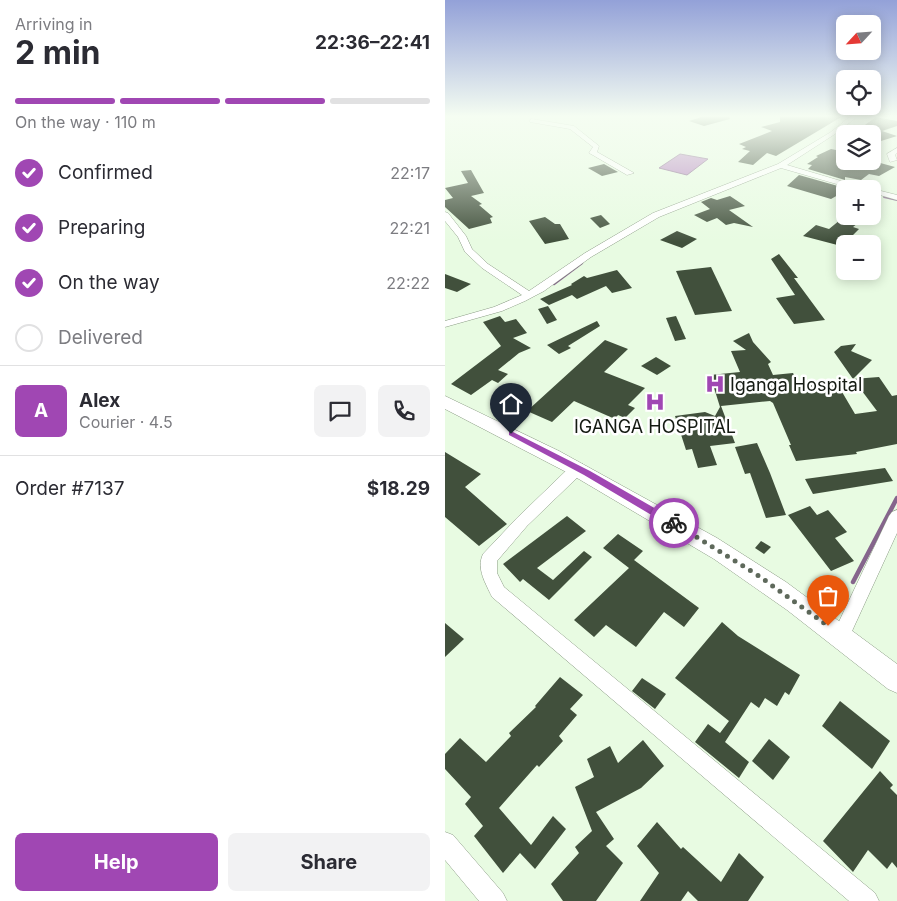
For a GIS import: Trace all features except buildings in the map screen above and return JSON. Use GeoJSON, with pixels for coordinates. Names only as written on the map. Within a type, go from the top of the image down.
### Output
{"type":"FeatureCollection","features":[{"type":"Feature","properties":{"kind":"main road"},"geometry":{"type":"LineString","coordinates":[[445,402],[527,441],[578,468],[710,544],[759,576],[897,680]]}},
{"type":"Feature","properties":{"kind":"street"},"geometry":{"type":"LineString","coordinates":[[602,158],[630,173]]}},
{"type":"Feature","properties":{"kind":"street"},"geometry":{"type":"LineString","coordinates":[[445,324],[498,309],[540,290],[588,254],[656,215],[781,166],[794,158]]}},
{"type":"Feature","properties":{"kind":"street"},"geometry":{"type":"LineString","coordinates":[[781,166],[836,181]]}},
{"type":"Feature","properties":{"kind":"street"},"geometry":{"type":"LineString","coordinates":[[881,193],[897,198]]}},
{"type":"Feature","properties":{"kind":"street"},"geometry":{"type":"LineString","coordinates":[[445,215],[461,236],[467,250],[473,256],[529,295]]}},
{"type":"Feature","properties":{"kind":"street"},"geometry":{"type":"LineString","coordinates":[[578,468],[522,522],[489,559],[489,572],[498,592],[867,901]]}},
{"type":"Feature","properties":{"kind":"street"},"geometry":{"type":"LineString","coordinates":[[841,636],[897,516]]}},
{"type":"Feature","properties":{"kind":"street"},"geometry":{"type":"LineString","coordinates":[[445,842],[495,901]]}},
{"type":"Feature","properties":{"kind":"shaded area"},"geometry":{"type":"Polygon","coordinates":[[[674,158],[708,159],[687,175],[659,168],[674,158]]]}},
{"type":"Feature","properties":{"kind":"waterway"},"geometry":{"type":"LineString","coordinates":[[884,197],[897,200]]}},
{"type":"Feature","properties":{"kind":"waterway"},"geometry":{"type":"LineString","coordinates":[[554,284],[582,263]]}},
{"type":"Feature","properties":{"kind":"waterway"},"geometry":{"type":"LineString","coordinates":[[853,582],[897,498]]}},
{"type":"Feature","properties":{"kind":"way so far"},"geometry":{"type":"LineString","coordinates":[[674,523],[759,576],[828,626]]}},
{"type":"Feature","properties":{"kind":"place","name":"Iganga Hospital"},"geometry":{"type":"Point","coordinates":[715,384]}},
{"type":"Feature","properties":{"kind":"place","name":"IGANGA HOSPITAL"},"geometry":{"type":"Point","coordinates":[655,402]}},
{"type":"Feature","properties":{"kind":"route"},"geometry":{"type":"LineString","coordinates":[[511,434],[587,473],[674,523]]}}]}
